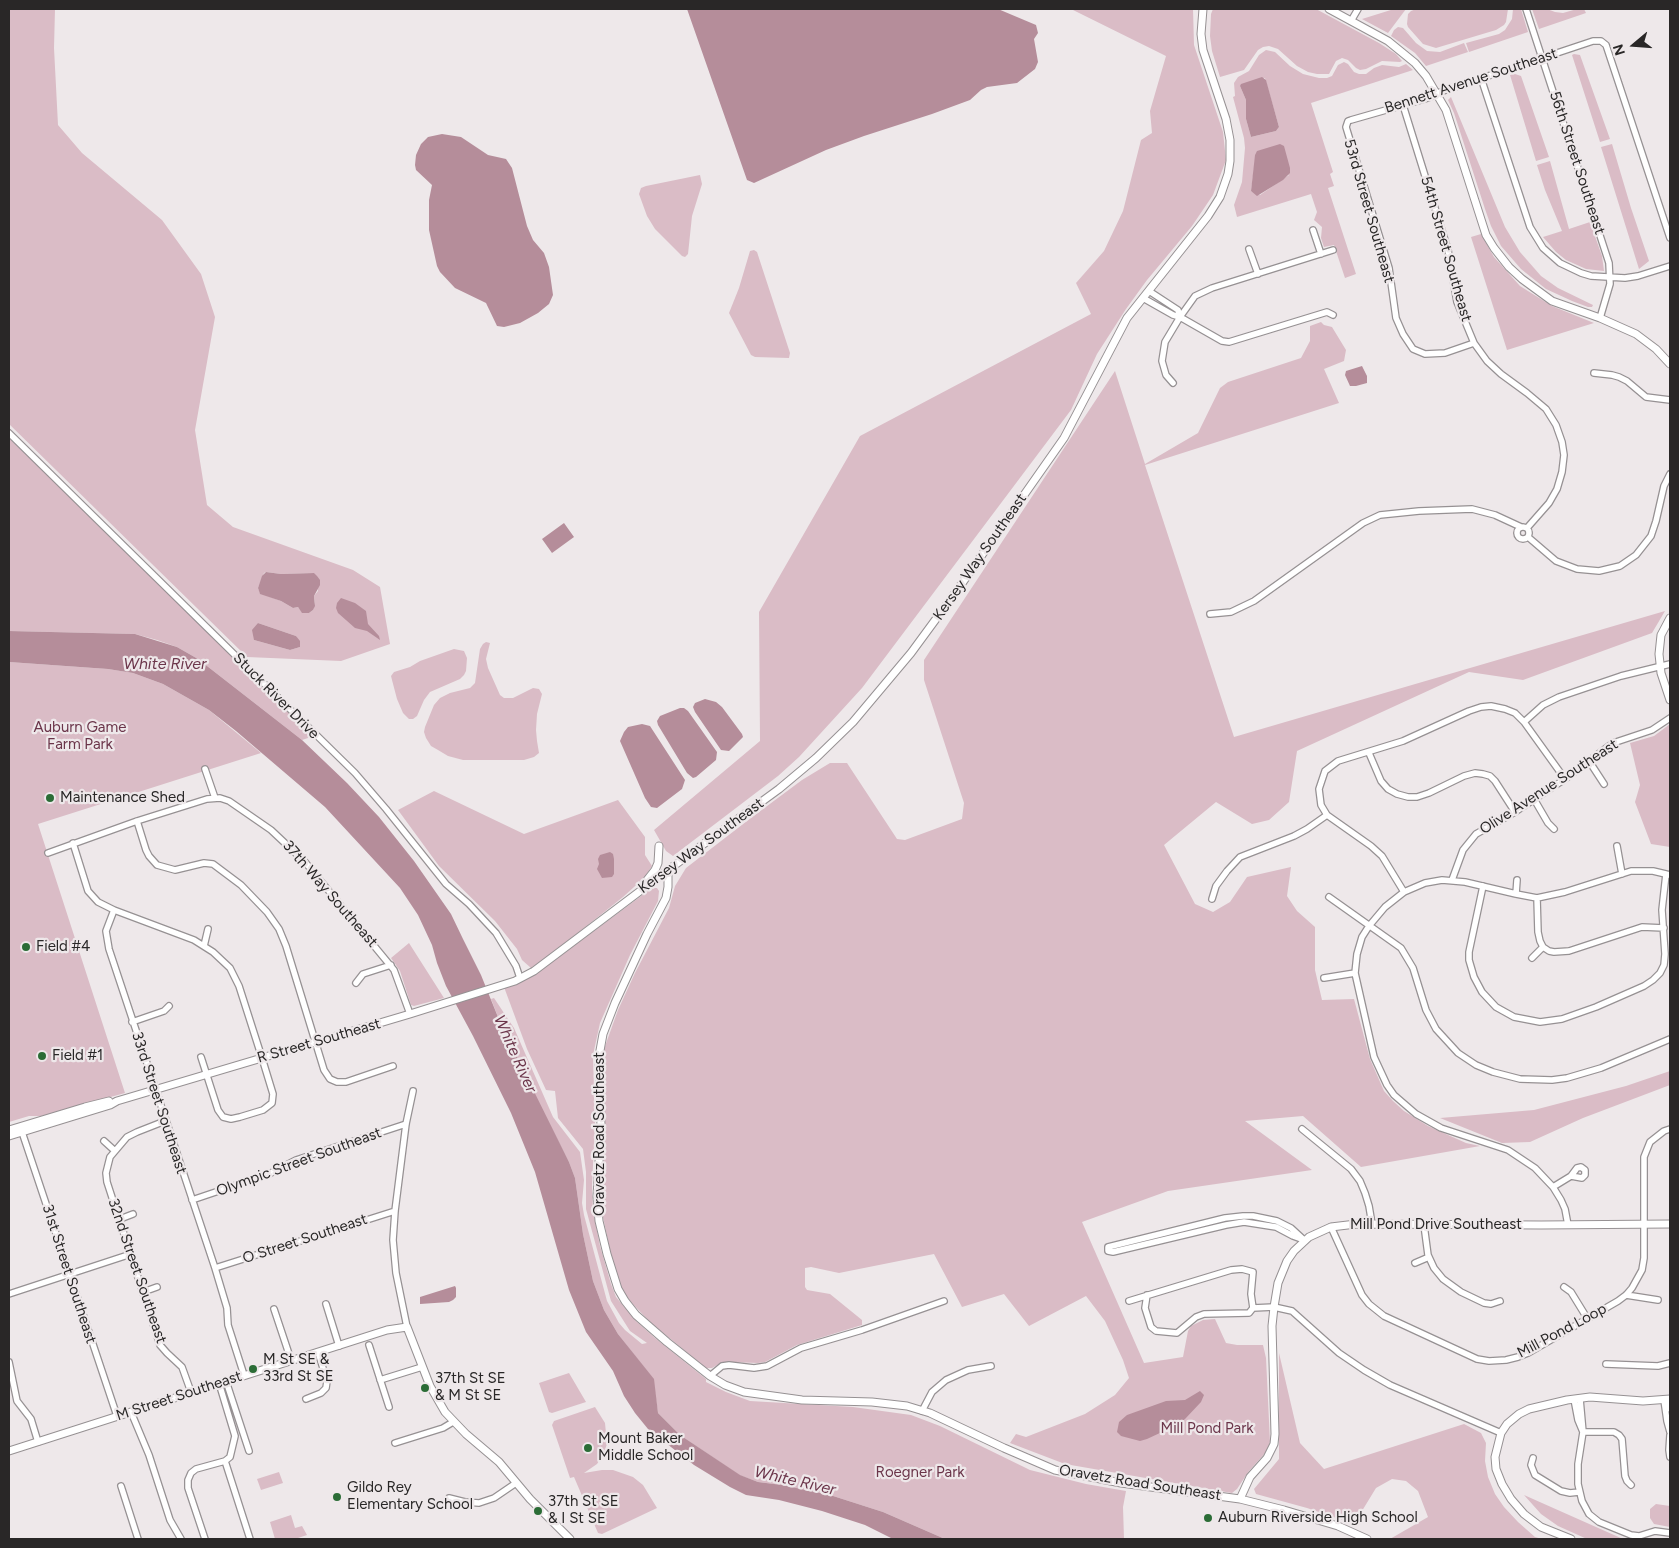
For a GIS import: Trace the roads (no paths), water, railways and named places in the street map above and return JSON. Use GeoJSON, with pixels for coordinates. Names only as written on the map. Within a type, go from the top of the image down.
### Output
{"type":"FeatureCollection","features":[{"type":"Feature","properties":{"kind":"street","name":"Kersey Way Southeast"},"geometry":{"type":"LineString","coordinates":[[520,978],[534,970],[778,789],[816,758],[859,716],[911,653],[952,597],[1064,438],[1127,318],[1212,211],[1220,197],[1228,174],[1230,161],[1229,134],[1226,119],[1205,59],[1201,34],[1203,9]]}},
{"type":"Feature","properties":{"kind":"street"},"geometry":{"type":"LineString","coordinates":[[1329,9],[1388,41],[1415,63],[1437,93],[1446,110],[1486,235],[1509,267],[1552,301],[1600,318],[1636,334],[1656,349],[1670,364]]}},
{"type":"Feature","properties":{"kind":"street"},"geometry":{"type":"LineString","coordinates":[[1351,21],[1358,9]]}},
{"type":"Feature","properties":{"kind":"street","name":"56th Street Southeast"},"geometry":{"type":"LineString","coordinates":[[1526,9],[1609,263],[1610,278],[1608,291],[1600,318]]}},
{"type":"Feature","properties":{"kind":"street","name":"Bennett Avenue Southeast"},"geometry":{"type":"LineString","coordinates":[[1346,128],[1351,120],[1376,111],[1428,98],[1437,93],[1593,41],[1601,41],[1606,45],[1670,238]]}},
{"type":"Feature","properties":{"kind":"street"},"geometry":{"type":"LineString","coordinates":[[1481,78],[1530,227],[1543,248],[1560,263],[1591,276],[1610,278],[1638,276],[1670,266]]}},
{"type":"Feature","properties":{"kind":"street","name":"54th Street Southeast"},"geometry":{"type":"LineString","coordinates":[[1403,105],[1448,250],[1457,302],[1474,343],[1487,361],[1501,374],[1546,409],[1556,425],[1562,442],[1564,455],[1557,489],[1550,503],[1524,528]]}},
{"type":"Feature","properties":{"kind":"street","name":"53rd Street Southeast"},"geometry":{"type":"LineString","coordinates":[[1346,128],[1389,268],[1399,325],[1408,344],[1413,349],[1425,354],[1445,353],[1474,343]]}},
{"type":"Feature","properties":{"kind":"street"},"geometry":{"type":"LineString","coordinates":[[1313,230],[1321,254]]}},
{"type":"Feature","properties":{"kind":"street"},"geometry":{"type":"LineString","coordinates":[[1249,249],[1258,274]]}},
{"type":"Feature","properties":{"kind":"street"},"geometry":{"type":"LineString","coordinates":[[1173,383],[1166,375],[1162,361],[1162,352],[1165,342],[1195,296],[1206,290],[1332,250]]}},
{"type":"Feature","properties":{"kind":"street"},"geometry":{"type":"LineString","coordinates":[[1149,291],[1178,310],[1180,317]]}},
{"type":"Feature","properties":{"kind":"street"},"geometry":{"type":"LineString","coordinates":[[1143,298],[1222,341],[1229,342],[1327,312],[1333,315]]}},
{"type":"Feature","properties":{"kind":"street"},"geometry":{"type":"LineString","coordinates":[[1594,373],[1619,377],[1646,397],[1670,400]]}},
{"type":"Feature","properties":{"kind":"street","name":"Stuck River Drive"},"geometry":{"type":"LineString","coordinates":[[9,433],[355,773],[446,884],[469,904],[496,933],[516,966],[520,978]]}},
{"type":"Feature","properties":{"kind":"street"},"geometry":{"type":"LineString","coordinates":[[1528,538],[1556,561],[1577,569],[1599,571],[1620,566],[1636,555],[1651,536],[1664,486],[1670,474]]}},
{"type":"Feature","properties":{"kind":"street"},"geometry":{"type":"LineString","coordinates":[[1210,614],[1231,612],[1254,601],[1363,523],[1380,515],[1419,511],[1472,510],[1495,515],[1530,531],[1528,538]]}},
{"type":"Feature","properties":{"kind":"street"},"geometry":{"type":"LineString","coordinates":[[1524,528],[1518,530],[1517,536],[1522,540],[1528,538]]}},
{"type":"Feature","properties":{"kind":"street"},"geometry":{"type":"LineString","coordinates":[[1670,618],[1660,643],[1659,666],[1670,700]]}},
{"type":"Feature","properties":{"kind":"street"},"geometry":{"type":"LineString","coordinates":[[1524,722],[1543,704],[1559,697],[1594,684],[1670,664]]}},
{"type":"Feature","properties":{"kind":"street"},"geometry":{"type":"LineString","coordinates":[[1404,892],[1382,856],[1327,815],[1321,805],[1319,789],[1325,771],[1338,761],[1403,742],[1469,711],[1491,706],[1515,713],[1524,722],[1565,779]]}},
{"type":"Feature","properties":{"kind":"street","name":"Olive Avenue Southeast"},"geometry":{"type":"LineString","coordinates":[[1452,880],[1459,857],[1468,842],[1486,828],[1565,779],[1617,741],[1652,730],[1670,718]]}},
{"type":"Feature","properties":{"kind":"street"},"geometry":{"type":"LineString","coordinates":[[1369,752],[1381,781],[1388,789],[1398,794],[1417,797],[1430,793],[1464,776],[1475,773],[1484,774],[1490,776],[1495,781],[1514,812]]}},
{"type":"Feature","properties":{"kind":"street"},"geometry":{"type":"LineString","coordinates":[[1588,761],[1604,784]]}},
{"type":"Feature","properties":{"kind":"street"},"geometry":{"type":"LineString","coordinates":[[48,852],[137,821],[215,798],[205,769]]}},
{"type":"Feature","properties":{"kind":"street","name":"37th Way Southeast"},"geometry":{"type":"LineString","coordinates":[[215,798],[225,799],[236,805],[271,830],[306,862],[398,975],[410,1014]]}},
{"type":"Feature","properties":{"kind":"street"},"geometry":{"type":"LineString","coordinates":[[1534,799],[1548,823],[1554,829]]}},
{"type":"Feature","properties":{"kind":"street"},"geometry":{"type":"LineString","coordinates":[[1212,899],[1216,886],[1226,871],[1240,857],[1294,836],[1327,815]]}},
{"type":"Feature","properties":{"kind":"street"},"geometry":{"type":"LineString","coordinates":[[137,821],[146,850],[157,865],[175,870],[204,863],[213,864],[241,885],[267,912],[279,929],[286,946],[325,1072],[333,1081],[346,1082],[393,1066]]}},
{"type":"Feature","properties":{"kind":"street"},"geometry":{"type":"LineString","coordinates":[[73,844],[88,891],[98,902],[114,910],[184,936],[204,946],[223,960],[236,978],[273,1092],[273,1101],[268,1107],[259,1111],[237,1118],[228,1119],[223,1117],[219,1112],[201,1057]]}},
{"type":"Feature","properties":{"kind":"street"},"geometry":{"type":"LineString","coordinates":[[635,894],[655,870],[658,863],[658,846]]}},
{"type":"Feature","properties":{"kind":"street"},"geometry":{"type":"LineString","coordinates":[[1617,846],[1622,874]]}},
{"type":"Feature","properties":{"kind":"street","name":"Oravetz Road Southeast"},"geometry":{"type":"LineString","coordinates":[[668,870],[666,898],[647,934],[605,1026],[600,1045],[598,1068],[601,1127],[597,1186],[598,1212],[613,1276],[624,1301],[636,1315],[710,1376],[724,1385],[754,1394],[802,1400],[907,1406],[922,1410],[955,1424],[1055,1470],[1121,1483],[1240,1499],[1338,1526],[1367,1539]]}},
{"type":"Feature","properties":{"kind":"street"},"geometry":{"type":"LineString","coordinates":[[1483,886],[1470,943],[1469,960],[1471,969],[1478,985],[1488,1000],[1505,1013],[1524,1020],[1540,1022],[1579,1014],[1644,986],[1660,973],[1664,965],[1665,954],[1662,910],[1668,874],[1642,871],[1622,874],[1565,892],[1537,898],[1483,886],[1452,880],[1425,883],[1404,892],[1385,907],[1362,937],[1355,964],[1355,973],[1374,1057],[1387,1085],[1403,1104],[1441,1128],[1508,1150],[1535,1168],[1553,1187],[1565,1209],[1568,1225]]}},
{"type":"Feature","properties":{"kind":"street"},"geometry":{"type":"LineString","coordinates":[[1516,894],[1517,880]]}},
{"type":"Feature","properties":{"kind":"street"},"geometry":{"type":"LineString","coordinates":[[1329,897],[1401,948],[1413,968],[1431,1020],[1445,1040],[1468,1060],[1493,1072],[1520,1079],[1552,1080],[1567,1078],[1601,1068],[1670,1039]]}},
{"type":"Feature","properties":{"kind":"street"},"geometry":{"type":"LineString","coordinates":[[1537,898],[1538,932],[1540,941],[1548,951],[1564,952],[1637,929],[1664,928]]}},
{"type":"Feature","properties":{"kind":"street","name":"33rd Street Southeast"},"geometry":{"type":"LineString","coordinates":[[114,910],[107,927],[107,937],[132,1022],[215,1268],[227,1308],[228,1325],[244,1375]]}},
{"type":"Feature","properties":{"kind":"street"},"geometry":{"type":"LineString","coordinates":[[204,946],[208,929]]}},
{"type":"Feature","properties":{"kind":"street"},"geometry":{"type":"LineString","coordinates":[[1532,958],[1544,947]]}},
{"type":"Feature","properties":{"kind":"street"},"geometry":{"type":"LineString","coordinates":[[356,983],[363,974],[391,965]]}},
{"type":"Feature","properties":{"kind":"street"},"geometry":{"type":"LineString","coordinates":[[1324,978],[1355,973]]}},
{"type":"Feature","properties":{"kind":"street","name":"R Street Southeast"},"geometry":{"type":"LineString","coordinates":[[9,1130],[92,1105],[117,1101],[316,1042],[507,984],[520,978]]}},
{"type":"Feature","properties":{"kind":"street"},"geometry":{"type":"LineString","coordinates":[[132,1022],[164,1011],[169,1006]]}},
{"type":"Feature","properties":{"kind":"street"},"geometry":{"type":"LineString","coordinates":[[413,1092],[406,1124],[395,1211],[394,1257],[407,1327],[434,1395],[454,1422],[499,1462],[516,1483],[570,1539]]}},
{"type":"Feature","properties":{"kind":"street","name":"R Street Southeast"},"geometry":{"type":"LineString","coordinates":[[9,1136],[110,1105],[117,1101]]}},
{"type":"Feature","properties":{"kind":"street"},"geometry":{"type":"LineString","coordinates":[[104,1141],[115,1151],[132,1134],[165,1121]]}},
{"type":"Feature","properties":{"kind":"street","name":"Olympic Street Southeast"},"geometry":{"type":"LineString","coordinates":[[192,1200],[268,1174],[296,1160],[406,1124]]}},
{"type":"Feature","properties":{"kind":"street"},"geometry":{"type":"LineString","coordinates":[[1302,1128],[1352,1169],[1365,1192],[1372,1224]]}},
{"type":"Feature","properties":{"kind":"street","name":"Mill Pond Loop"},"geometry":{"type":"LineString","coordinates":[[1331,1227],[1356,1283],[1369,1304],[1384,1316],[1468,1356],[1489,1361],[1518,1357],[1528,1353],[1626,1295],[1637,1280],[1642,1270],[1644,1258],[1644,1157],[1646,1148],[1655,1137],[1670,1129]]}},
{"type":"Feature","properties":{"kind":"street","name":"31st Street Southeast"},"geometry":{"type":"LineString","coordinates":[[22,1132],[117,1416]]}},
{"type":"Feature","properties":{"kind":"street","name":"32nd Street Southeast"},"geometry":{"type":"LineString","coordinates":[[115,1151],[108,1161],[106,1171],[107,1182],[160,1345],[182,1367],[192,1392]]}},
{"type":"Feature","properties":{"kind":"street"},"geometry":{"type":"LineString","coordinates":[[1553,1187],[1571,1176]]}},
{"type":"Feature","properties":{"kind":"street","name":"O Street Southeast"},"geometry":{"type":"LineString","coordinates":[[215,1268],[395,1211]]}},
{"type":"Feature","properties":{"kind":"street"},"geometry":{"type":"LineString","coordinates":[[120,1219],[133,1214]]}},
{"type":"Feature","properties":{"kind":"street"},"geometry":{"type":"LineString","coordinates":[[1243,1216],[1262,1217],[1277,1221],[1291,1228],[1304,1240],[1276,1227],[1244,1222],[1113,1252],[1108,1251],[1108,1247],[1225,1218],[1243,1216]]}},
{"type":"Feature","properties":{"kind":"street","name":"Mill Pond Drive Southeast"},"geometry":{"type":"LineString","coordinates":[[1240,1499],[1250,1477],[1267,1458],[1274,1444],[1272,1326],[1278,1283],[1287,1261],[1304,1240],[1313,1234],[1346,1224],[1670,1224]]}},
{"type":"Feature","properties":{"kind":"street"},"geometry":{"type":"LineString","coordinates":[[1424,1225],[1429,1257],[1438,1274],[1455,1288],[1486,1303],[1500,1301]]}},
{"type":"Feature","properties":{"kind":"street"},"geometry":{"type":"LineString","coordinates":[[9,1294],[131,1254]]}},
{"type":"Feature","properties":{"kind":"street"},"geometry":{"type":"LineString","coordinates":[[1415,1263],[1429,1257]]}},
{"type":"Feature","properties":{"kind":"street"},"geometry":{"type":"LineString","coordinates":[[1129,1301],[1231,1270],[1242,1269],[1253,1272],[1251,1294],[1253,1308],[1249,1313],[1204,1314],[1196,1317],[1177,1333],[1156,1331],[1151,1327],[1144,1308],[1147,1296]]}},
{"type":"Feature","properties":{"kind":"street"},"geometry":{"type":"LineString","coordinates":[[143,1292],[157,1287]]}},
{"type":"Feature","properties":{"kind":"street"},"geometry":{"type":"LineString","coordinates":[[1564,1287],[1571,1292],[1587,1318]]}},
{"type":"Feature","properties":{"kind":"street"},"geometry":{"type":"LineString","coordinates":[[1626,1295],[1658,1300]]}},
{"type":"Feature","properties":{"kind":"street"},"geometry":{"type":"LineString","coordinates":[[710,1376],[719,1368],[726,1366],[754,1368],[767,1366],[802,1348],[944,1302]]}},
{"type":"Feature","properties":{"kind":"street"},"geometry":{"type":"LineString","coordinates":[[326,1304],[339,1346]]}},
{"type":"Feature","properties":{"kind":"street"},"geometry":{"type":"LineString","coordinates":[[1253,1308],[1274,1307],[1297,1314],[1340,1353],[1364,1370],[1390,1385],[1501,1433]]}},
{"type":"Feature","properties":{"kind":"street"},"geometry":{"type":"LineString","coordinates":[[274,1309],[291,1360]]}},
{"type":"Feature","properties":{"kind":"street","name":"M Street Southeast"},"geometry":{"type":"LineString","coordinates":[[9,1451],[387,1330],[407,1327]]}},
{"type":"Feature","properties":{"kind":"street"},"geometry":{"type":"LineString","coordinates":[[369,1346],[389,1407]]}},
{"type":"Feature","properties":{"kind":"street"},"geometry":{"type":"LineString","coordinates":[[306,1399],[321,1393],[326,1388],[327,1381],[318,1352]]}},
{"type":"Feature","properties":{"kind":"street"},"geometry":{"type":"LineString","coordinates":[[9,1362],[18,1401],[31,1419],[38,1442]]}},
{"type":"Feature","properties":{"kind":"street"},"geometry":{"type":"LineString","coordinates":[[1606,1364],[1658,1366],[1670,1363]]}},
{"type":"Feature","properties":{"kind":"street"},"geometry":{"type":"LineString","coordinates":[[922,1410],[932,1392],[946,1380],[968,1370],[991,1366]]}},
{"type":"Feature","properties":{"kind":"street"},"geometry":{"type":"LineString","coordinates":[[380,1380],[422,1367]]}},
{"type":"Feature","properties":{"kind":"street"},"geometry":{"type":"LineString","coordinates":[[205,1539],[188,1488],[188,1480],[191,1473],[196,1469],[225,1461],[230,1457],[235,1436],[222,1382]]}},
{"type":"Feature","properties":{"kind":"street"},"geometry":{"type":"LineString","coordinates":[[222,1382],[249,1451]]}},
{"type":"Feature","properties":{"kind":"street"},"geometry":{"type":"LineString","coordinates":[[1577,1399],[1583,1432],[1578,1464],[1579,1492],[1589,1514],[1599,1522],[1635,1536],[1655,1531],[1670,1533]]}},
{"type":"Feature","properties":{"kind":"street"},"geometry":{"type":"LineString","coordinates":[[1571,1539],[1541,1527],[1524,1514],[1511,1499],[1496,1469],[1495,1457],[1501,1433],[1513,1418],[1529,1409],[1577,1399],[1668,1400]]}},
{"type":"Feature","properties":{"kind":"street"},"geometry":{"type":"LineString","coordinates":[[1668,1400],[1670,1409]]}},
{"type":"Feature","properties":{"kind":"street"},"geometry":{"type":"LineString","coordinates":[[1668,1400],[1667,1421],[1670,1433],[1670,1457]]}},
{"type":"Feature","properties":{"kind":"street"},"geometry":{"type":"LineString","coordinates":[[131,1412],[149,1455],[170,1520],[181,1539]]}},
{"type":"Feature","properties":{"kind":"street"},"geometry":{"type":"LineString","coordinates":[[394,1443],[443,1428],[454,1422]]}},
{"type":"Feature","properties":{"kind":"street"},"geometry":{"type":"LineString","coordinates":[[1583,1432],[1614,1432],[1619,1435],[1622,1439],[1626,1476],[1631,1485]]}},
{"type":"Feature","properties":{"kind":"street"},"geometry":{"type":"LineString","coordinates":[[1533,1458],[1531,1465],[1535,1475],[1561,1491],[1579,1492]]}},
{"type":"Feature","properties":{"kind":"street"},"geometry":{"type":"LineString","coordinates":[[225,1461],[250,1539]]}},
{"type":"Feature","properties":{"kind":"street"},"geometry":{"type":"LineString","coordinates":[[449,1498],[478,1503],[494,1498],[516,1483]]}},
{"type":"Feature","properties":{"kind":"street"},"geometry":{"type":"LineString","coordinates":[[121,1486],[138,1539]]}},
{"type":"Feature","properties":{"kind":"water"},"geometry":{"type":"Polygon","coordinates":[[[687,9],[998,9],[1036,25],[1038,33],[1034,39],[1038,62],[1035,69],[1017,83],[987,87],[970,100],[826,150],[754,183],[747,180],[687,9]]]}},
{"type":"Feature","properties":{"kind":"water"},"geometry":{"type":"Polygon","coordinates":[[[1262,77],[1266,80],[1279,127],[1276,131],[1251,137],[1246,119],[1246,100],[1240,86],[1262,77]]]}},
{"type":"Feature","properties":{"kind":"water"},"geometry":{"type":"Polygon","coordinates":[[[442,134],[461,137],[488,155],[506,159],[512,168],[527,226],[533,240],[544,253],[549,267],[553,295],[549,304],[520,323],[504,327],[497,326],[486,303],[455,288],[437,266],[429,230],[429,200],[432,185],[416,170],[415,165],[416,155],[421,144],[428,137],[442,134]]]}},
{"type":"Feature","properties":{"kind":"water"},"geometry":{"type":"Polygon","coordinates":[[[1280,144],[1284,146],[1290,173],[1283,180],[1257,196],[1251,191],[1255,155],[1257,151],[1280,144]]]}},
{"type":"Feature","properties":{"kind":"water"},"geometry":{"type":"Polygon","coordinates":[[[1362,366],[1367,376],[1367,383],[1350,386],[1345,375],[1346,371],[1362,366]]]}},
{"type":"Feature","properties":{"kind":"water"},"geometry":{"type":"Polygon","coordinates":[[[564,523],[574,537],[552,553],[542,539],[564,523]]]}},
{"type":"Feature","properties":{"kind":"water"},"geometry":{"type":"Polygon","coordinates":[[[266,572],[281,574],[314,573],[320,580],[320,585],[314,596],[315,606],[313,610],[309,613],[302,613],[298,607],[293,608],[281,601],[260,594],[258,588],[262,576],[266,572]]]}},
{"type":"Feature","properties":{"kind":"water"},"geometry":{"type":"Polygon","coordinates":[[[341,598],[355,603],[366,611],[368,624],[379,636],[380,640],[367,631],[355,628],[338,613],[337,603],[341,598]]]}},
{"type":"Feature","properties":{"kind":"water"},"geometry":{"type":"Polygon","coordinates":[[[258,623],[296,636],[300,641],[300,647],[290,650],[254,640],[252,630],[258,623]]]}},
{"type":"Feature","properties":{"kind":"water","name":"White River"},"geometry":{"type":"Polygon","coordinates":[[[9,631],[135,634],[177,647],[198,659],[302,740],[347,783],[379,817],[414,861],[451,914],[481,975],[502,1027],[569,1162],[575,1178],[583,1234],[593,1281],[604,1310],[618,1334],[654,1379],[658,1413],[680,1435],[740,1475],[758,1482],[830,1495],[883,1512],[945,1539],[893,1539],[865,1525],[822,1511],[779,1500],[746,1495],[694,1465],[648,1429],[624,1396],[613,1371],[586,1332],[569,1290],[535,1172],[511,1113],[446,986],[432,945],[418,915],[400,888],[325,807],[209,710],[163,684],[133,673],[108,669],[9,662],[9,631]]]}},
{"type":"Feature","properties":{"kind":"water"},"geometry":{"type":"Polygon","coordinates":[[[705,699],[716,702],[722,707],[742,734],[743,737],[729,751],[721,750],[695,712],[693,707],[695,703],[705,699]]]}},
{"type":"Feature","properties":{"kind":"water"},"geometry":{"type":"Polygon","coordinates":[[[680,708],[688,711],[717,752],[716,760],[693,778],[687,773],[657,721],[660,716],[680,708]]]}},
{"type":"Feature","properties":{"kind":"water"},"geometry":{"type":"Polygon","coordinates":[[[642,724],[650,726],[685,780],[682,789],[657,808],[651,807],[645,798],[620,741],[628,727],[642,724]]]}},
{"type":"Feature","properties":{"kind":"water"},"geometry":{"type":"Polygon","coordinates":[[[610,852],[613,854],[614,859],[614,874],[612,877],[602,878],[597,869],[598,859],[600,855],[610,852]]]}},
{"type":"Feature","properties":{"kind":"water"},"geometry":{"type":"Polygon","coordinates":[[[455,1286],[456,1297],[453,1300],[449,1302],[420,1304],[420,1297],[455,1286]]]}},
{"type":"Feature","properties":{"kind":"water"},"geometry":{"type":"Polygon","coordinates":[[[1200,1391],[1204,1395],[1201,1402],[1177,1425],[1140,1441],[1121,1436],[1117,1432],[1119,1422],[1127,1415],[1166,1401],[1185,1400],[1200,1391]]]}},
{"type":"Feature","properties":{"kind":"place","name":"Maintenance Shed"},"geometry":{"type":"Point","coordinates":[50,798]}},
{"type":"Feature","properties":{"kind":"place","name":"Field #4"},"geometry":{"type":"Point","coordinates":[26,947]}},
{"type":"Feature","properties":{"kind":"place","name":"Field #1"},"geometry":{"type":"Point","coordinates":[42,1056]}},
{"type":"Feature","properties":{"kind":"place","name":"M St SE & 33rd St SE"},"geometry":{"type":"Point","coordinates":[253,1369]}},
{"type":"Feature","properties":{"kind":"place","name":"37th St SE & M St SE"},"geometry":{"type":"Point","coordinates":[425,1388]}},
{"type":"Feature","properties":{"kind":"place","name":"Mount Baker Middle School"},"geometry":{"type":"Point","coordinates":[588,1448]}},
{"type":"Feature","properties":{"kind":"place","name":"Gildo Rey Elementary School"},"geometry":{"type":"Point","coordinates":[337,1497]}},
{"type":"Feature","properties":{"kind":"place","name":"37th St SE & I St SE"},"geometry":{"type":"Point","coordinates":[538,1511]}},
{"type":"Feature","properties":{"kind":"place","name":"Auburn Riverside High School"},"geometry":{"type":"Point","coordinates":[1208,1518]}},
{"type":"Feature","properties":{"kind":"park label","name":"Auburn Game Farm Park"},"geometry":{"type":"Point","coordinates":[80,736]}},
{"type":"Feature","properties":{"kind":"park label","name":"Mill Pond Park"},"geometry":{"type":"Point","coordinates":[1207,1429]}},
{"type":"Feature","properties":{"kind":"park label","name":"Roegner Park"},"geometry":{"type":"Point","coordinates":[920,1473]}}]}
